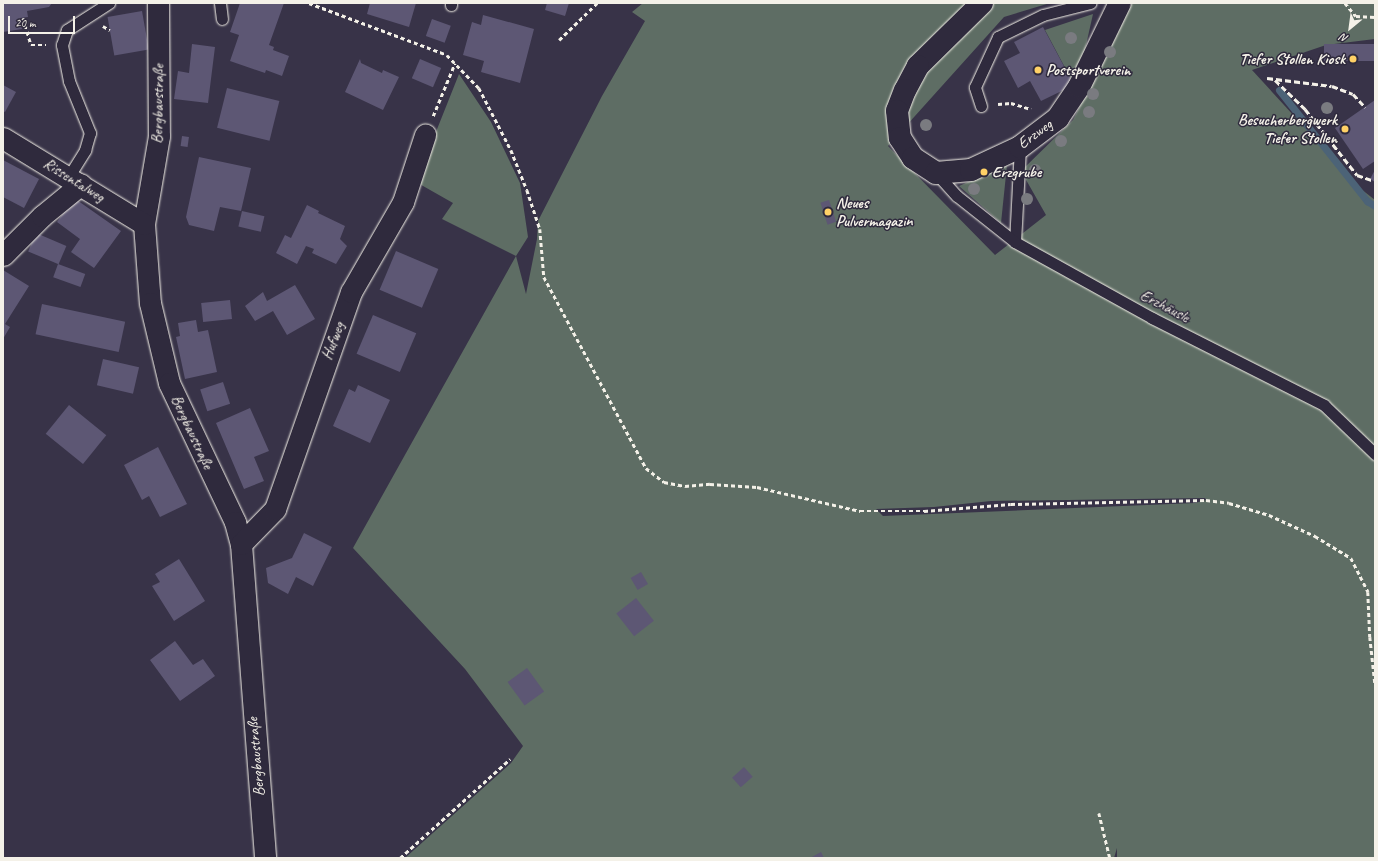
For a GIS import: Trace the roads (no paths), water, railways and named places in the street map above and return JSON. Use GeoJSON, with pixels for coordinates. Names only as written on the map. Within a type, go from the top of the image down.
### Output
{"type":"FeatureCollection","features":[{"type":"Feature","properties":{"kind":"street","name":"Bergbaustraße"},"geometry":{"type":"LineString","coordinates":[[158,3],[159,136],[144,224],[150,303],[170,383],[235,522],[241,544],[265,858]]}},
{"type":"Feature","properties":{"kind":"street"},"geometry":{"type":"LineString","coordinates":[[936,173],[913,158],[900,138],[897,111],[905,90],[918,66],[982,3]]}},
{"type":"Feature","properties":{"kind":"street","name":"Erzweg"},"geometry":{"type":"LineString","coordinates":[[936,173],[971,170],[1020,147],[1058,118],[1080,87],[1120,3]]}},
{"type":"Feature","properties":{"kind":"street","name":"Hufweg"},"geometry":{"type":"LineString","coordinates":[[241,544],[275,510],[351,292],[403,202],[425,136]]}},
{"type":"Feature","properties":{"kind":"street","name":"Rissentalweg"},"geometry":{"type":"LineString","coordinates":[[3,138],[75,180],[144,224]]}},
{"type":"Feature","properties":{"kind":"street"},"geometry":{"type":"LineString","coordinates":[[3,255],[75,180]]}},
{"type":"Feature","properties":{"kind":"lane"},"geometry":{"type":"LineString","coordinates":[[75,180],[90,133],[69,81],[58,45],[67,30],[109,3]]}},
{"type":"Feature","properties":{"kind":"lane"},"geometry":{"type":"LineString","coordinates":[[220,3],[222,19]]}},
{"type":"Feature","properties":{"kind":"lane"},"geometry":{"type":"LineString","coordinates":[[981,106],[975,86],[998,38],[1043,15],[1090,3]]}},
{"type":"Feature","properties":{"kind":"lane"},"geometry":{"type":"LineString","coordinates":[[1015,242],[1020,147]]}},
{"type":"Feature","properties":{"kind":"lane","name":"Erzhäusle"},"geometry":{"type":"LineString","coordinates":[[936,173],[957,196],[1015,242],[1152,318],[1324,405],[1375,454]]}},
{"type":"Feature","properties":{"kind":"waterway"},"geometry":{"type":"LineString","coordinates":[[1279,90],[1367,201],[1375,206]]}},
{"type":"Feature","properties":{"kind":"railway"},"geometry":{"type":"LineString","coordinates":[[1267,78],[1332,86],[1353,94],[1365,107]]}},
{"type":"Feature","properties":{"kind":"railway"},"geometry":{"type":"LineString","coordinates":[[1275,80],[1305,109],[1357,175],[1374,181]]}},
{"type":"Feature","properties":{"kind":"place","name":"Tiefer Stollen Kiosk"},"geometry":{"type":"Point","coordinates":[1353,59]}},
{"type":"Feature","properties":{"kind":"place","name":"Postsportverein"},"geometry":{"type":"Point","coordinates":[1038,70]}},
{"type":"Feature","properties":{"kind":"place","name":"Besucherbergwerk Tiefer Stollen"},"geometry":{"type":"Point","coordinates":[1345,129]}},
{"type":"Feature","properties":{"kind":"place","name":"Erzgrube"},"geometry":{"type":"Point","coordinates":[984,172]}},
{"type":"Feature","properties":{"kind":"place","name":"Neues Pulvermagazin"},"geometry":{"type":"Point","coordinates":[828,212]}}]}
